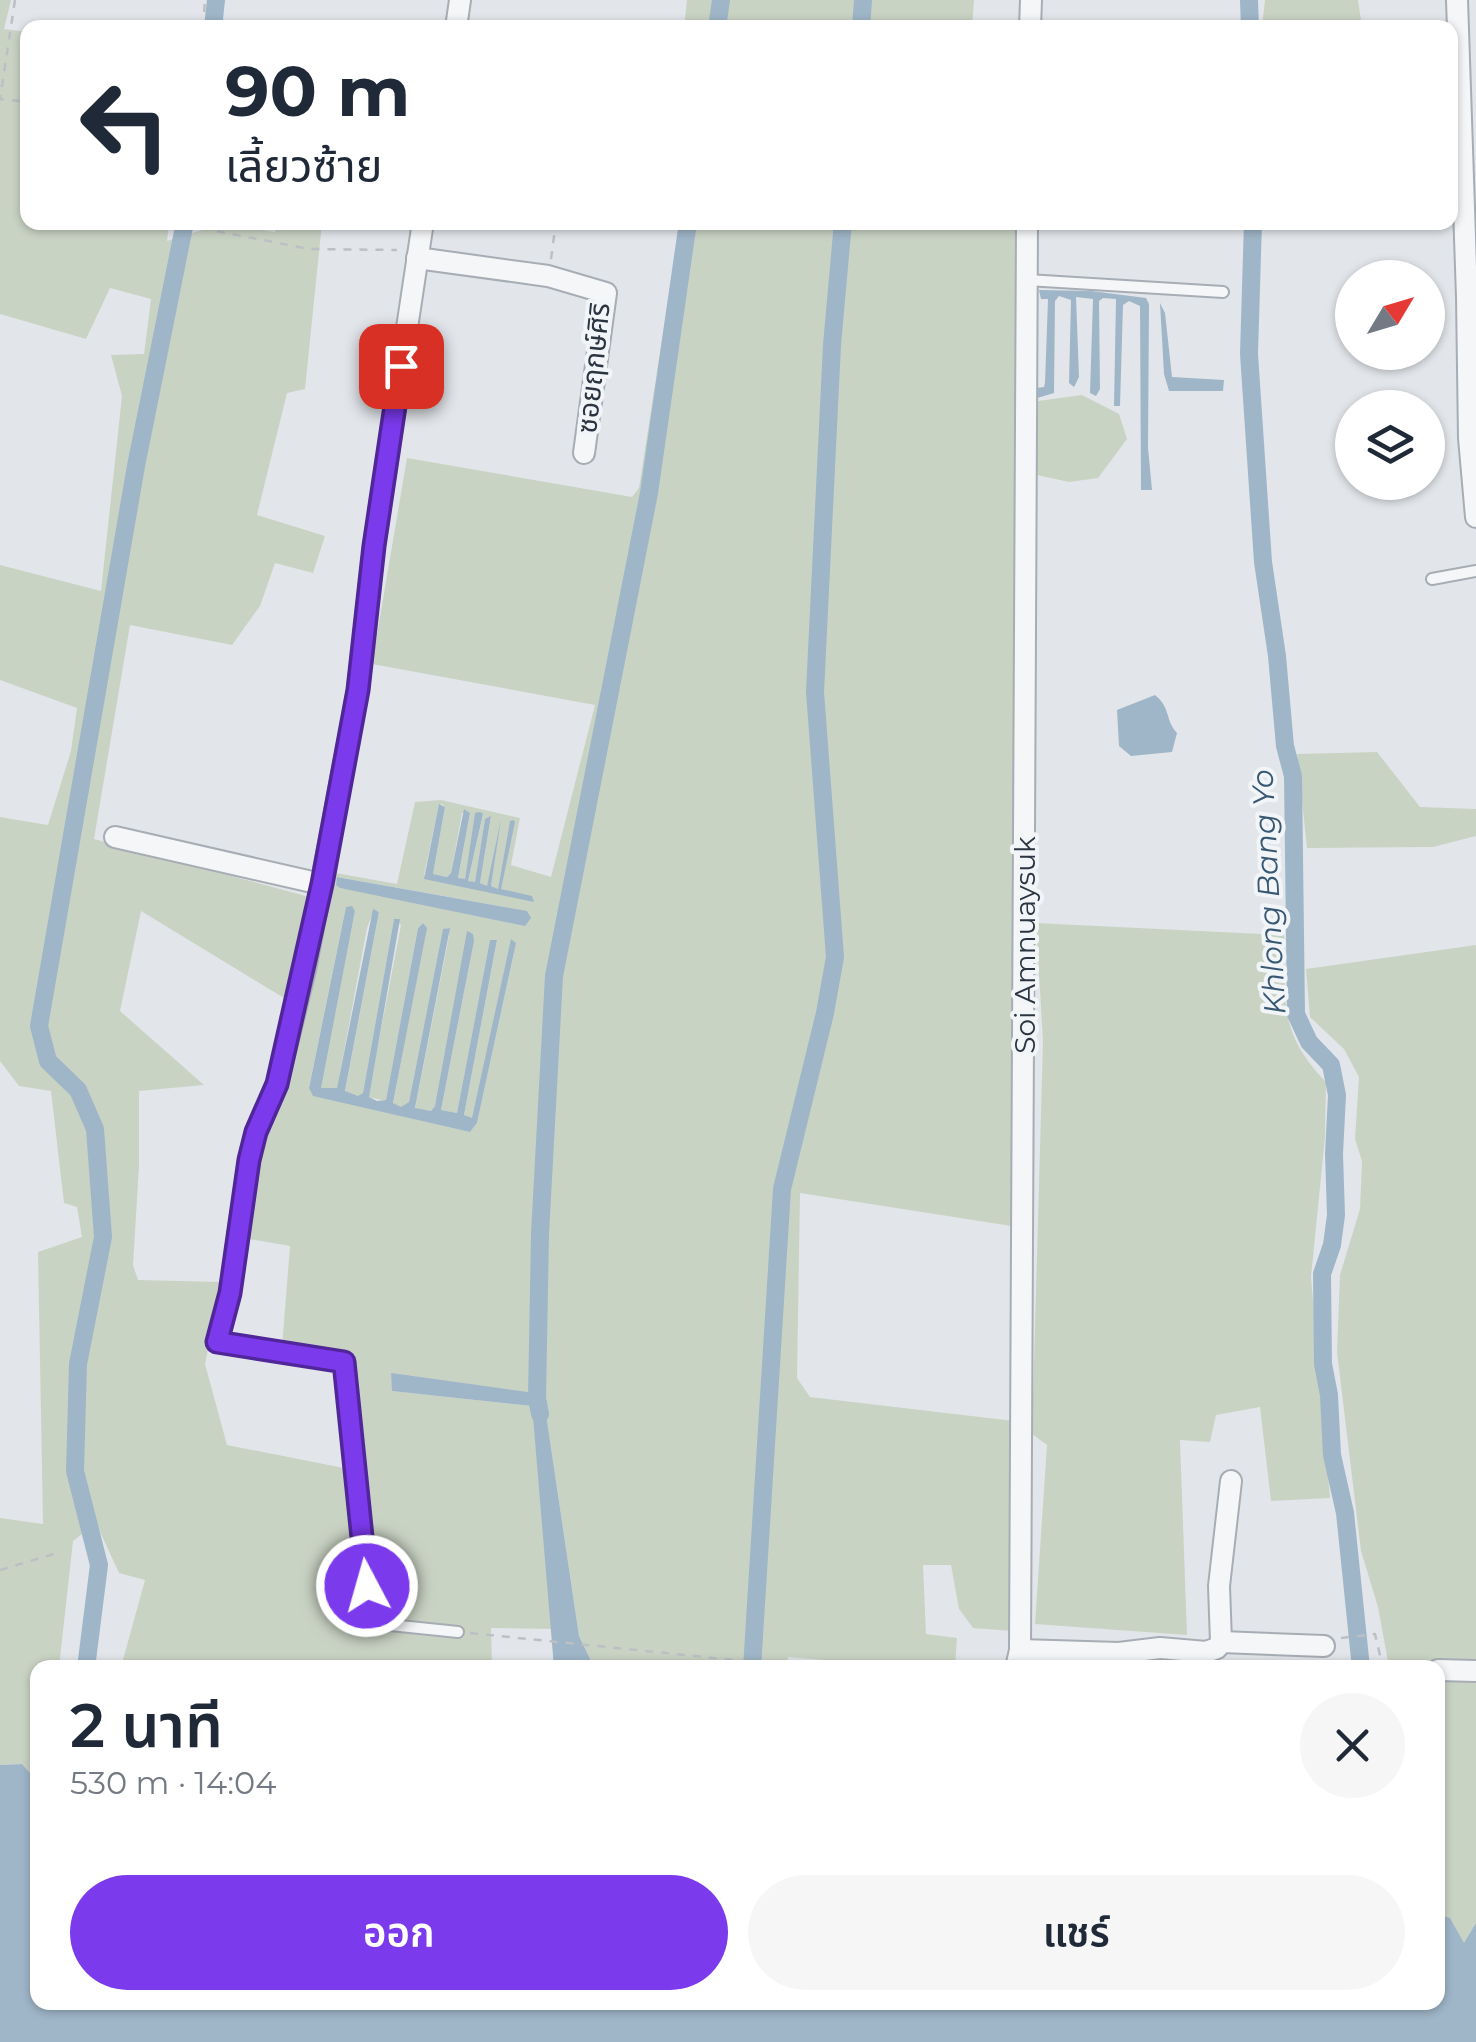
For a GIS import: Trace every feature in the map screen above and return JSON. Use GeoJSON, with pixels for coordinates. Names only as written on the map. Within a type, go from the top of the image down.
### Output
{"type":"FeatureCollection","features":[{"type":"Feature","properties":{"kind":"street"},"geometry":{"type":"LineString","coordinates":[[1457,0],[1469,100],[1468,438],[1476,517]]}},
{"type":"Feature","properties":{"kind":"street"},"geometry":{"type":"LineString","coordinates":[[217,1342],[230,1293],[249,1160],[256,1132],[277,1084],[322,884],[358,690],[374,546],[422,230]]}},
{"type":"Feature","properties":{"kind":"street","name":"Soi Amnuaysuk"},"geometry":{"type":"LineString","coordinates":[[1018,1658],[1026,230]]}},
{"type":"Feature","properties":{"kind":"street","name":"ซอยฤกษ์ศิริ"},"geometry":{"type":"LineString","coordinates":[[418,254],[548,276],[606,293],[584,453]]}},
{"type":"Feature","properties":{"kind":"street"},"geometry":{"type":"LineString","coordinates":[[115,837],[322,884]]}},
{"type":"Feature","properties":{"kind":"street"},"geometry":{"type":"LineString","coordinates":[[1018,1658],[1119,1660],[1160,1648],[1206,1652],[1216,1648],[1221,1642],[1219,1586],[1231,1481]]}},
{"type":"Feature","properties":{"kind":"street"},"geometry":{"type":"LineString","coordinates":[[1221,1642],[1334,1642]]}},
{"type":"Feature","properties":{"kind":"street"},"geometry":{"type":"LineString","coordinates":[[1445,1670],[1476,1671]]}},
{"type":"Feature","properties":{"kind":"lane"},"geometry":{"type":"LineString","coordinates":[[1027,280],[1223,292]]}},
{"type":"Feature","properties":{"kind":"lane"},"geometry":{"type":"LineString","coordinates":[[1432,579],[1476,572]]}},
{"type":"Feature","properties":{"kind":"lane"},"geometry":{"type":"LineString","coordinates":[[217,1342],[344,1362],[371,1623],[458,1632]]}},
{"type":"Feature","properties":{"kind":"path"},"geometry":{"type":"LineString","coordinates":[[15,0],[0,100],[20,101]]}},
{"type":"Feature","properties":{"kind":"path"},"geometry":{"type":"LineString","coordinates":[[209,230],[309,249],[418,254]]}},
{"type":"Feature","properties":{"kind":"path"},"geometry":{"type":"LineString","coordinates":[[548,276],[555,230]]}},
{"type":"Feature","properties":{"kind":"path"},"geometry":{"type":"LineString","coordinates":[[0,1570],[57,1553]]}},
{"type":"Feature","properties":{"kind":"path"},"geometry":{"type":"LineString","coordinates":[[458,1632],[752,1660]]}},
{"type":"Feature","properties":{"kind":"path"},"geometry":{"type":"LineString","coordinates":[[1334,1642],[1375,1634],[1381,1660]]}},
{"type":"Feature","properties":{"kind":"green space"},"geometry":{"type":"Polygon","coordinates":[[[0,0],[11,0],[4,29],[20,31],[20,230],[168,230],[167,241],[202,230],[321,230],[305,389],[287,393],[257,515],[325,536],[313,573],[275,563],[260,606],[232,645],[130,625],[94,839],[306,896],[289,1001],[141,911],[120,1011],[204,1085],[139,1091],[133,1265],[138,1280],[222,1282],[205,1364],[227,1445],[349,1469],[361,1618],[379,1618],[353,1360],[282,1347],[290,1246],[243,1238],[264,1133],[330,872],[397,884],[415,802],[441,800],[520,818],[511,865],[551,877],[595,705],[372,664],[407,458],[632,497],[639,488],[679,230],[1016,230],[1018,1227],[800,1193],[797,1378],[810,1397],[1014,1421],[1012,1631],[973,1628],[959,1609],[951,1565],[923,1565],[926,1634],[957,1638],[955,1660],[591,1660],[579,1636],[543,1394],[391,1374],[393,1391],[532,1406],[552,1629],[491,1628],[492,1660],[123,1660],[145,1580],[119,1573],[96,1523],[73,1541],[60,1660],[30,1660],[30,1773],[22,1764],[0,1765],[0,1518],[43,1524],[38,1252],[82,1237],[77,1207],[64,1203],[51,1091],[19,1086],[0,1061],[0,817],[48,825],[71,751],[77,708],[0,680],[0,565],[101,591],[122,396],[111,355],[144,354],[151,299],[110,288],[86,339],[0,314],[0,0]],[[439,805],[424,875],[507,892],[501,885],[510,821],[498,890],[491,886],[497,843],[487,887],[480,883],[491,817],[485,819],[475,883],[468,881],[483,815],[475,814],[465,880],[458,879],[470,813],[462,813],[451,873],[447,877],[433,874],[445,807],[439,805]],[[338,877],[336,884],[340,888],[527,911],[338,877]],[[346,907],[309,1087],[313,1095],[470,1132],[477,1123],[516,943],[472,1119],[464,1115],[497,941],[490,941],[457,1113],[441,1110],[474,941],[435,1106],[431,1111],[415,1109],[449,936],[449,928],[443,930],[409,1102],[401,1108],[393,1104],[426,928],[423,923],[418,928],[386,1101],[368,1097],[401,925],[394,919],[363,1093],[358,1097],[345,1092],[379,912],[374,910],[367,928],[337,1089],[320,1088],[355,912],[346,907]]]}},
{"type":"Feature","properties":{"kind":"green space"},"geometry":{"type":"Polygon","coordinates":[[[687,0],[974,0],[973,20],[685,20],[687,0]]]}},
{"type":"Feature","properties":{"kind":"green space"},"geometry":{"type":"Polygon","coordinates":[[[1265,0],[1358,0],[1361,20],[1263,20],[1265,0]]]}},
{"type":"Feature","properties":{"kind":"green space"},"geometry":{"type":"Polygon","coordinates":[[[1082,395],[1119,414],[1127,439],[1098,478],[1069,482],[1037,475],[1029,438],[1034,408],[1038,401],[1082,395]]]}},
{"type":"Feature","properties":{"kind":"green space"},"geometry":{"type":"Polygon","coordinates":[[[1377,752],[1420,807],[1476,809],[1476,836],[1433,847],[1307,848],[1297,754],[1377,752]]]}},
{"type":"Feature","properties":{"kind":"green space"},"geometry":{"type":"Polygon","coordinates":[[[1036,923],[1284,935],[1287,1014],[1299,1047],[1326,1082],[1325,1137],[1311,1277],[1330,1498],[1271,1501],[1260,1407],[1216,1415],[1210,1442],[1180,1440],[1187,1635],[1035,1624],[1047,1445],[1032,1434],[1043,1041],[1036,923]]]}},
{"type":"Feature","properties":{"kind":"green space"},"geometry":{"type":"Polygon","coordinates":[[[1476,945],[1476,1923],[1464,1944],[1450,1918],[1445,1916],[1445,1660],[1388,1660],[1378,1607],[1361,1551],[1337,1352],[1340,1275],[1360,1209],[1362,1161],[1355,1139],[1359,1077],[1344,1049],[1310,1017],[1306,969],[1476,945]]]}},
{"type":"Feature","properties":{"kind":"water"},"geometry":{"type":"Polygon","coordinates":[[[1039,290],[1146,298],[1152,490],[1141,490],[1140,306],[1129,301],[1123,305],[1120,406],[1114,406],[1116,299],[1099,301],[1100,389],[1096,396],[1090,393],[1093,299],[1076,297],[1079,377],[1074,387],[1069,383],[1071,300],[1059,296],[1055,301],[1054,393],[1034,399],[1036,388],[1044,387],[1045,383],[1048,299],[1041,299],[1039,290]]]}},
{"type":"Feature","properties":{"kind":"water"},"geometry":{"type":"Polygon","coordinates":[[[1160,303],[1165,313],[1172,377],[1224,380],[1223,391],[1169,391],[1164,374],[1160,303]]]}},
{"type":"Feature","properties":{"kind":"water"},"geometry":{"type":"Polygon","coordinates":[[[1155,695],[1177,733],[1172,752],[1131,756],[1119,746],[1117,710],[1155,695]]]}},
{"type":"Feature","properties":{"kind":"water"},"geometry":{"type":"Polygon","coordinates":[[[439,804],[445,807],[433,874],[447,877],[451,873],[464,809],[470,813],[458,878],[465,879],[475,813],[480,812],[483,814],[468,881],[475,882],[485,819],[491,816],[480,883],[487,886],[501,819],[491,886],[498,889],[513,820],[501,889],[532,896],[534,902],[424,879],[439,804]]]}},
{"type":"Feature","properties":{"kind":"water"},"geometry":{"type":"Polygon","coordinates":[[[337,877],[527,911],[531,918],[525,926],[340,888],[336,885],[337,877]]]}},
{"type":"Feature","properties":{"kind":"water"},"geometry":{"type":"Polygon","coordinates":[[[352,906],[355,911],[321,1088],[337,1088],[373,909],[379,912],[345,1091],[358,1096],[363,1093],[394,919],[400,919],[369,1097],[386,1100],[418,928],[423,923],[427,928],[393,1103],[401,1107],[409,1102],[443,929],[450,928],[415,1108],[431,1111],[435,1106],[467,931],[473,934],[474,941],[441,1110],[457,1113],[490,940],[497,940],[464,1115],[472,1118],[511,939],[516,943],[477,1123],[470,1132],[313,1096],[309,1088],[346,907],[352,906]]]}},
{"type":"Feature","properties":{"kind":"water"},"geometry":{"type":"Polygon","coordinates":[[[391,1373],[543,1394],[579,1636],[591,1660],[553,1660],[532,1406],[392,1391],[391,1373]]]}},
{"type":"Feature","properties":{"kind":"water"},"geometry":{"type":"Polygon","coordinates":[[[22,1764],[30,1773],[30,2010],[1445,2010],[1445,1916],[1450,1918],[1464,1943],[1476,1923],[1476,2042],[0,2042],[0,1765],[22,1764]]]}},
{"type":"Feature","properties":{"kind":"waterway"},"geometry":{"type":"LineString","coordinates":[[214,20],[216,0]]}},
{"type":"Feature","properties":{"kind":"waterway"},"geometry":{"type":"LineString","coordinates":[[718,20],[721,0]]}},
{"type":"Feature","properties":{"kind":"waterway"},"geometry":{"type":"LineString","coordinates":[[862,20],[863,0]]}},
{"type":"Feature","properties":{"kind":"waterway","name":"Khlong Bang Yo"},"geometry":{"type":"LineString","coordinates":[[1249,0],[1250,20]]}},
{"type":"Feature","properties":{"kind":"waterway"},"geometry":{"type":"LineString","coordinates":[[87,1660],[99,1565],[75,1471],[78,1364],[103,1237],[95,1129],[78,1090],[48,1061],[39,1026],[136,466],[183,230]]}},
{"type":"Feature","properties":{"kind":"waterway"},"geometry":{"type":"LineString","coordinates":[[540,1414],[540,1234],[554,976],[649,493],[687,230]]}},
{"type":"Feature","properties":{"kind":"waterway"},"geometry":{"type":"LineString","coordinates":[[753,1660],[782,1189],[835,957],[815,692],[832,345],[842,230]]}},
{"type":"Feature","properties":{"kind":"waterway","name":"Khlong Bang Yo"},"geometry":{"type":"LineString","coordinates":[[1253,230],[1249,354],[1263,562],[1285,746],[1293,776],[1296,1014],[1309,1042],[1331,1065],[1337,1095],[1336,1215],[1332,1245],[1322,1274],[1323,1364],[1332,1455],[1345,1513],[1360,1660]]}},
{"type":"Feature","properties":{"kind":"route"},"geometry":{"type":"LineString","coordinates":[[367,1586],[344,1362],[217,1342],[230,1293],[249,1160],[256,1132],[277,1084],[322,884],[358,690],[374,546],[401,366]]}}]}
